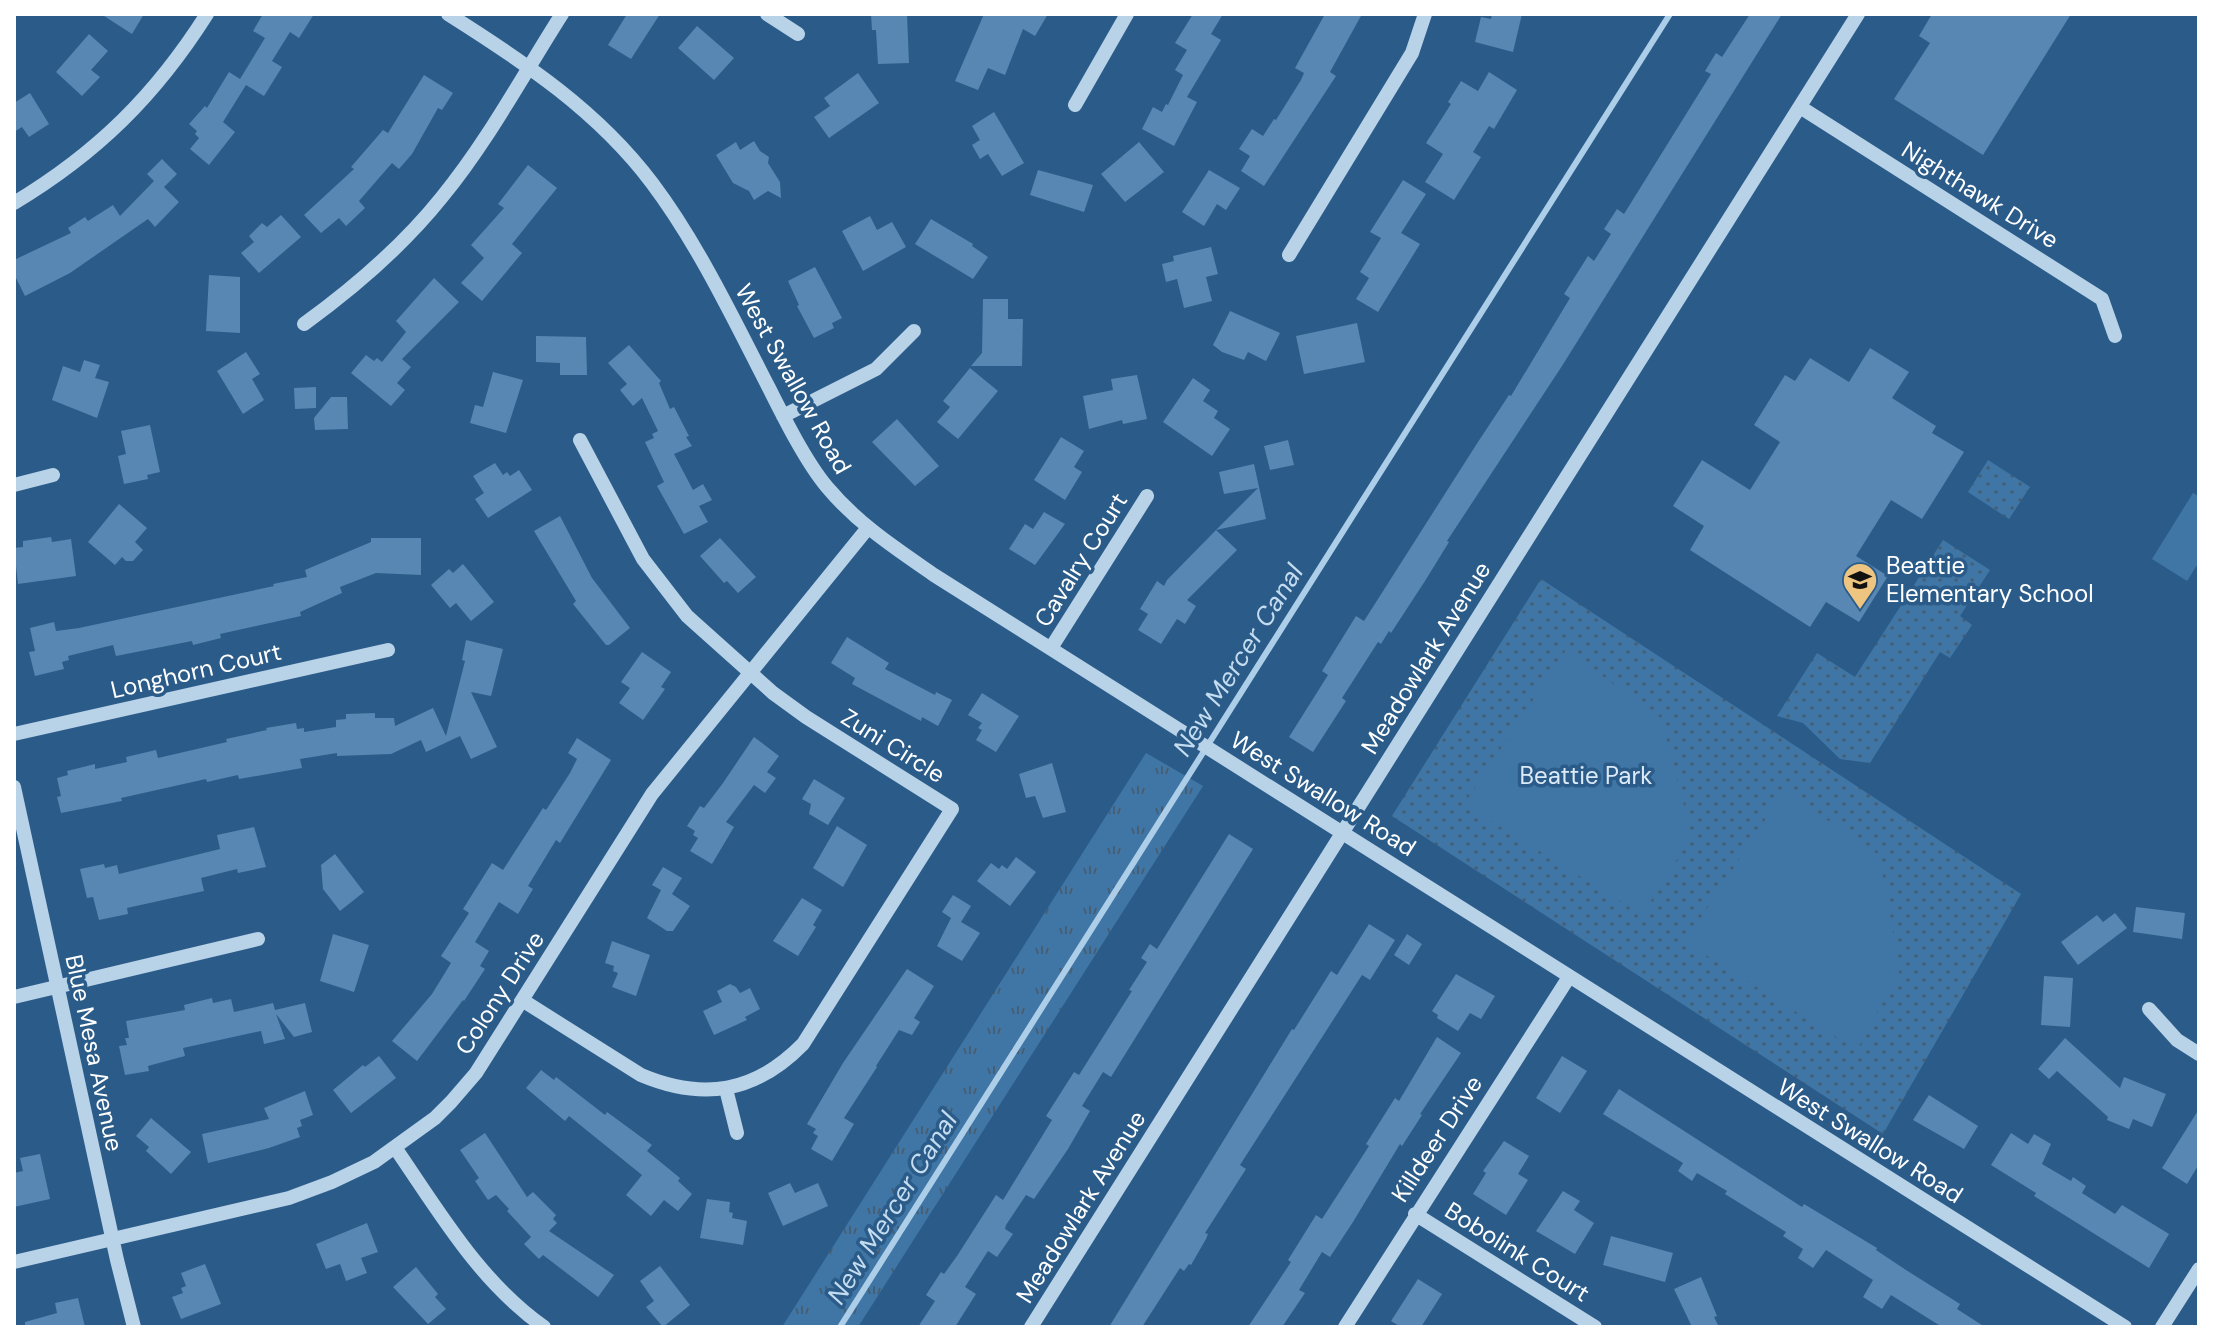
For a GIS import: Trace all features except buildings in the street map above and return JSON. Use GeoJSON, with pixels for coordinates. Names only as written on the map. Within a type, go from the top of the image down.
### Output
{"type":"FeatureCollection","features":[{"type":"Feature","properties":{"kind":"street"},"geometry":{"type":"LineString","coordinates":[[14,203],[86,156],[125,121],[160,82],[207,14]]}},
{"type":"Feature","properties":{"kind":"street","name":"West Swallow Road"},"geometry":{"type":"LineString","coordinates":[[448,14],[530,65],[583,109],[621,146],[653,184],[710,275],[783,416],[825,485],[867,529],[934,575],[2125,1327]]}},
{"type":"Feature","properties":{"kind":"street"},"geometry":{"type":"LineString","coordinates":[[304,324],[376,268],[443,197],[475,153],[562,14]]}},
{"type":"Feature","properties":{"kind":"street"},"geometry":{"type":"LineString","coordinates":[[767,14],[798,34]]}},
{"type":"Feature","properties":{"kind":"street"},"geometry":{"type":"LineString","coordinates":[[1075,105],[1127,14]]}},
{"type":"Feature","properties":{"kind":"street"},"geometry":{"type":"LineString","coordinates":[[1289,255],[1412,53],[1425,14]]}},
{"type":"Feature","properties":{"kind":"street","name":"Meadowlark Avenue"},"geometry":{"type":"LineString","coordinates":[[1031,1327],[1858,14]]}},
{"type":"Feature","properties":{"kind":"street","name":"Nighthawk Drive"},"geometry":{"type":"LineString","coordinates":[[1800,107],[2102,299],[2115,336]]}},
{"type":"Feature","properties":{"kind":"street"},"geometry":{"type":"LineString","coordinates":[[783,416],[876,369],[914,331]]}},
{"type":"Feature","properties":{"kind":"street","name":"Zuni Circle"},"geometry":{"type":"LineString","coordinates":[[522,1000],[641,1075],[680,1088],[726,1089],[768,1073],[803,1044],[952,809],[806,717],[687,616],[643,559],[580,440]]}},
{"type":"Feature","properties":{"kind":"street"},"geometry":{"type":"LineString","coordinates":[[14,485],[53,475]]}},
{"type":"Feature","properties":{"kind":"street","name":"Cavalry Court"},"geometry":{"type":"LineString","coordinates":[[1051,648],[1147,496]]}},
{"type":"Feature","properties":{"kind":"street","name":"Colony Drive"},"geometry":{"type":"LineString","coordinates":[[14,1262],[289,1198],[332,1182],[396,1149],[451,1102],[476,1073],[652,794],[867,529]]}},
{"type":"Feature","properties":{"kind":"street","name":"Longhorn Court"},"geometry":{"type":"LineString","coordinates":[[14,734],[388,650]]}},
{"type":"Feature","properties":{"kind":"street","name":"Blue Mesa Avenue"},"geometry":{"type":"LineString","coordinates":[[14,787],[112,1240],[134,1327]]}},
{"type":"Feature","properties":{"kind":"street"},"geometry":{"type":"LineString","coordinates":[[14,997],[258,939]]}},
{"type":"Feature","properties":{"kind":"street","name":"Killdeer Drive"},"geometry":{"type":"LineString","coordinates":[[1345,1327],[1569,977]]}},
{"type":"Feature","properties":{"kind":"street"},"geometry":{"type":"LineString","coordinates":[[2149,1009],[2177,1040],[2199,1054]]}},
{"type":"Feature","properties":{"kind":"street"},"geometry":{"type":"LineString","coordinates":[[726,1089],[737,1133]]}},
{"type":"Feature","properties":{"kind":"street"},"geometry":{"type":"LineString","coordinates":[[396,1149],[461,1245],[488,1278],[544,1327]]}},
{"type":"Feature","properties":{"kind":"street","name":"Bobolink Court"},"geometry":{"type":"LineString","coordinates":[[1415,1214],[1595,1327]]}},
{"type":"Feature","properties":{"kind":"street"},"geometry":{"type":"LineString","coordinates":[[2162,1327],[2199,1269]]}},
{"type":"Feature","properties":{"kind":"green space"},"geometry":{"type":"Polygon","coordinates":[[[1988,460],[2030,487],[2009,519],[1968,492],[1988,460]]]}},
{"type":"Feature","properties":{"kind":"green space"},"geometry":{"type":"Polygon","coordinates":[[[2193,493],[2199,496],[2199,562],[2187,581],[2152,559],[2193,493]]]}},
{"type":"Feature","properties":{"kind":"green space"},"geometry":{"type":"Polygon","coordinates":[[[1943,540],[1990,570],[1960,616],[1972,625],[1950,658],[1940,652],[1870,763],[1840,759],[1803,723],[1777,716],[1817,653],[1855,677],[1943,540]]]}},
{"type":"Feature","properties":{"kind":"green space","name":"Beattie Park"},"geometry":{"type":"Polygon","coordinates":[[[1541,579],[2021,894],[1883,1134],[1392,816],[1541,579]]]}},
{"type":"Feature","properties":{"kind":"green space"},"geometry":{"type":"Polygon","coordinates":[[[1566,650],[1661,718],[1692,836],[1642,915],[1464,804],[1566,650]]]}},
{"type":"Feature","properties":{"kind":"green space"},"geometry":{"type":"Polygon","coordinates":[[[1146,753],[1203,786],[858,1327],[782,1327],[1146,753]]]}},
{"type":"Feature","properties":{"kind":"green space"},"geometry":{"type":"Polygon","coordinates":[[[1784,791],[1879,855],[1900,970],[1857,1050],[1685,942],[1784,791]]]}},
{"type":"Feature","properties":{"kind":"waterway","name":"New Mercer Canal"},"geometry":{"type":"LineString","coordinates":[[840,1327],[1670,14]]}},
{"type":"Feature","properties":{"kind":"place","name":"Beattie Elementary School"},"geometry":{"type":"Point","coordinates":[1860,611]}}]}
